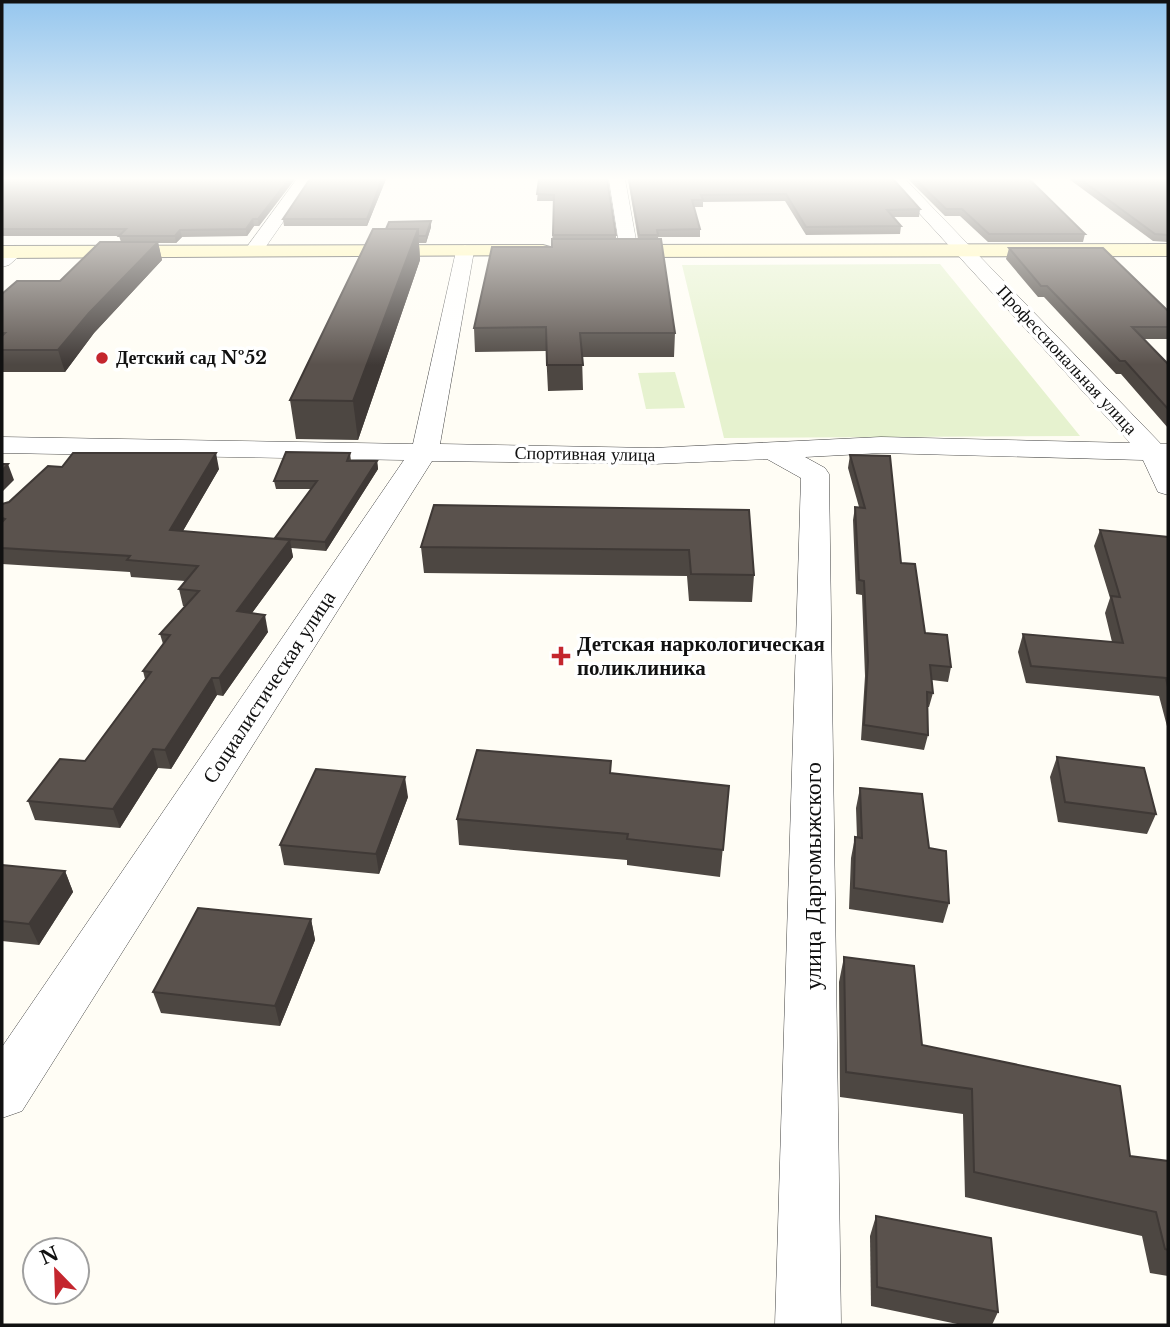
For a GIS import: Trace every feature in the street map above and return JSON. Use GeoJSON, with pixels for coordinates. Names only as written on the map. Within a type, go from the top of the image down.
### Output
{"type":"FeatureCollection","features":[{"type":"Feature","properties":{"kind":"main road"},"geometry":{"type":"LineString","coordinates":[[588,251],[1168,250]]}},
{"type":"Feature","properties":{"kind":"main road"},"geometry":{"type":"LineString","coordinates":[[6,255],[253,251],[561,251]]}},
{"type":"Feature","properties":{"kind":"street"},"geometry":{"type":"LineString","coordinates":[[253,251],[260,241]]}},
{"type":"Feature","properties":{"kind":"street"},"geometry":{"type":"LineString","coordinates":[[627,241],[629,251]]}},
{"type":"Feature","properties":{"kind":"street","name":"Профессиональная улица"},"geometry":{"type":"LineString","coordinates":[[954,241],[1161,452],[1168,486]]}},
{"type":"Feature","properties":{"kind":"street","name":"Социалистическая улица"},"geometry":{"type":"LineString","coordinates":[[2,1093],[425,450],[465,251]]}},
{"type":"Feature","properties":{"kind":"street","name":"Спортивная улица"},"geometry":{"type":"LineString","coordinates":[[2,445],[425,450],[653,456],[881,445],[1161,452]]}},
{"type":"Feature","properties":{"kind":"street"},"geometry":{"type":"LineString","coordinates":[[42,473],[71,445]]}},
{"type":"Feature","properties":{"kind":"street","name":"улица Даргомыжского"},"geometry":{"type":"LineString","coordinates":[[774,451],[816,474],[808,1325]]}},
{"type":"Feature","properties":{"kind":"green space"},"geometry":{"type":"Polygon","coordinates":[[[940,264],[1080,436],[724,438],[682,265],[940,264]]]}},
{"type":"Feature","properties":{"kind":"green space"},"geometry":{"type":"Polygon","coordinates":[[[675,372],[685,408],[646,409],[638,373],[675,372]]]}},
{"type":"Feature","properties":{"kind":"building"},"geometry":{"type":"Polygon","coordinates":[[[367,241],[413,241],[353,401],[290,400],[367,241]]]}},
{"type":"Feature","properties":{"kind":"building"},"geometry":{"type":"Polygon","coordinates":[[[552,241],[661,241],[675,333],[580,333],[583,365],[547,365],[546,327],[474,328],[492,247],[552,247],[552,241]]]}},
{"type":"Feature","properties":{"kind":"building"},"geometry":{"type":"Polygon","coordinates":[[[100,242],[158,242],[89,313],[58,350],[2,350],[2,336],[5,333],[2,333],[2,294],[17,281],[60,281],[100,242]]]}},
{"type":"Feature","properties":{"kind":"building"},"geometry":{"type":"Polygon","coordinates":[[[1009,248],[1103,248],[1168,311],[1168,327],[1132,327],[1168,364],[1168,409],[1125,361],[1120,361],[1047,286],[1041,286],[1009,248]]]}},
{"type":"Feature","properties":{"kind":"building"},"geometry":{"type":"Polygon","coordinates":[[[286,452],[350,453],[347,461],[377,461],[325,542],[275,538],[317,481],[274,481],[286,452]]]}},
{"type":"Feature","properties":{"kind":"building"},"geometry":{"type":"Polygon","coordinates":[[[73,453],[216,453],[170,530],[290,540],[237,611],[265,615],[219,678],[212,678],[165,750],[153,749],[113,809],[28,801],[60,759],[85,761],[151,672],[143,671],[170,635],[160,634],[199,591],[179,589],[198,566],[127,560],[130,556],[2,548],[2,522],[5,519],[2,518],[2,504],[9,502],[48,466],[62,467],[73,453]]]}},
{"type":"Feature","properties":{"kind":"building"},"geometry":{"type":"Polygon","coordinates":[[[850,455],[890,456],[901,563],[915,564],[925,633],[947,635],[951,667],[930,665],[933,693],[927,692],[928,735],[864,725],[868,661],[864,581],[859,580],[855,507],[865,508],[850,455]]]}},
{"type":"Feature","properties":{"kind":"building"},"geometry":{"type":"Polygon","coordinates":[[[434,505],[749,510],[754,575],[691,574],[689,550],[421,547],[434,505]]]}},
{"type":"Feature","properties":{"kind":"building"},"geometry":{"type":"Polygon","coordinates":[[[1100,530],[1168,537],[1168,687],[1166,678],[1031,666],[1023,634],[1123,643],[1111,596],[1120,597],[1100,530]]]}},
{"type":"Feature","properties":{"kind":"building"},"geometry":{"type":"Polygon","coordinates":[[[477,750],[611,761],[610,773],[729,786],[723,850],[627,839],[628,834],[457,819],[477,750]]]}},
{"type":"Feature","properties":{"kind":"building"},"geometry":{"type":"Polygon","coordinates":[[[1057,757],[1144,768],[1156,814],[1065,802],[1057,757]]]}},
{"type":"Feature","properties":{"kind":"building"},"geometry":{"type":"Polygon","coordinates":[[[316,769],[405,777],[376,854],[280,845],[316,769]]]}},
{"type":"Feature","properties":{"kind":"building"},"geometry":{"type":"Polygon","coordinates":[[[860,788],[922,794],[929,848],[946,851],[949,903],[854,888],[855,837],[862,838],[860,788]]]}},
{"type":"Feature","properties":{"kind":"building"},"geometry":{"type":"Polygon","coordinates":[[[2,865],[65,871],[29,924],[2,921],[2,865]]]}},
{"type":"Feature","properties":{"kind":"building"},"geometry":{"type":"Polygon","coordinates":[[[198,908],[311,919],[275,1006],[153,992],[198,908]]]}},
{"type":"Feature","properties":{"kind":"building"},"geometry":{"type":"Polygon","coordinates":[[[844,957],[914,966],[922,1045],[1120,1086],[1130,1156],[1168,1161],[1168,1250],[1165,1249],[1156,1212],[974,1172],[972,1089],[846,1072],[844,957]]]}},
{"type":"Feature","properties":{"kind":"building"},"geometry":{"type":"Polygon","coordinates":[[[876,1216],[991,1238],[998,1312],[877,1287],[876,1216]]]}},
{"type":"Feature","properties":{"kind":"place","name":"Детский сад №52"},"geometry":{"type":"Point","coordinates":[102,358]}},
{"type":"Feature","properties":{"kind":"place","name":"Детская наркологическая поликлиника"},"geometry":{"type":"Point","coordinates":[561,656]}}]}
